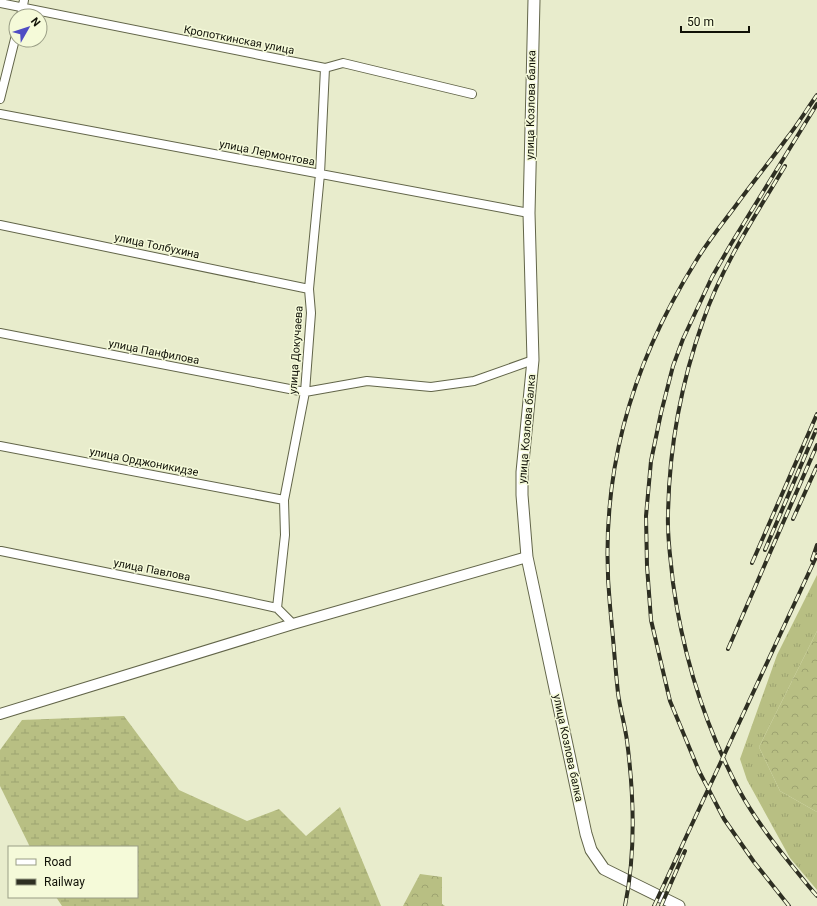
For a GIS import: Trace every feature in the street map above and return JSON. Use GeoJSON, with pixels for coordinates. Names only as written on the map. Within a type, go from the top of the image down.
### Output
{"type":"FeatureCollection","features":[{"type":"Feature","properties":{"kind":"main road","name":"улица Козлова балка"},"geometry":{"type":"LineString","coordinates":[[534,0],[529,213],[533,360],[522,472],[522,495],[528,557],[586,834],[591,850],[604,869],[679,906]]}},
{"type":"Feature","properties":{"kind":"street","name":"Кропоткинская улица"},"geometry":{"type":"LineString","coordinates":[[0,3],[24,4],[325,68],[343,63],[472,94]]}},
{"type":"Feature","properties":{"kind":"street"},"geometry":{"type":"LineString","coordinates":[[0,99],[13,48]]}},
{"type":"Feature","properties":{"kind":"street","name":"улица Докучаева"},"geometry":{"type":"LineString","coordinates":[[277,608],[285,535],[284,500],[305,392],[311,313],[309,289],[320,174],[325,68]]}},
{"type":"Feature","properties":{"kind":"street","name":"улица Лермонтова"},"geometry":{"type":"LineString","coordinates":[[0,114],[529,213]]}},
{"type":"Feature","properties":{"kind":"street","name":"улица Толбухина"},"geometry":{"type":"LineString","coordinates":[[0,225],[309,289]]}},
{"type":"Feature","properties":{"kind":"street","name":"улица Панфилова"},"geometry":{"type":"LineString","coordinates":[[0,333],[305,392]]}},
{"type":"Feature","properties":{"kind":"street"},"geometry":{"type":"LineString","coordinates":[[305,392],[367,381],[431,387],[474,381],[533,360]]}},
{"type":"Feature","properties":{"kind":"street","name":"улица Орджоникидзе"},"geometry":{"type":"LineString","coordinates":[[0,446],[284,500]]}},
{"type":"Feature","properties":{"kind":"street","name":"улица Павлова"},"geometry":{"type":"LineString","coordinates":[[1,551],[208,592],[277,608]]}},
{"type":"Feature","properties":{"kind":"street"},"geometry":{"type":"LineString","coordinates":[[0,714],[293,624],[528,557]]}},
{"type":"Feature","properties":{"kind":"street"},"geometry":{"type":"LineString","coordinates":[[277,608],[293,624]]}},
{"type":"Feature","properties":{"kind":"green space"},"geometry":{"type":"Polygon","coordinates":[[[817,575],[817,631],[759,747],[780,791],[817,812],[817,890],[790,858],[747,780],[740,759],[777,655],[817,575]]]}},
{"type":"Feature","properties":{"kind":"green space"},"geometry":{"type":"Polygon","coordinates":[[[817,631],[817,812],[780,791],[759,747],[817,631]]]}},
{"type":"Feature","properties":{"kind":"green space"},"geometry":{"type":"Polygon","coordinates":[[[124,716],[179,790],[247,821],[279,809],[306,836],[340,807],[381,906],[62,906],[57,898],[138,898],[138,846],[30,846],[0,786],[0,750],[22,720],[124,716]]]}},
{"type":"Feature","properties":{"kind":"green space"},"geometry":{"type":"Polygon","coordinates":[[[420,874],[442,877],[442,904],[445,906],[403,906],[420,874]]]}},
{"type":"Feature","properties":{"kind":"railway"},"geometry":{"type":"LineString","coordinates":[[625,906],[629,886],[633,824],[631,782],[627,741],[617,682],[610,606],[608,559],[609,514],[614,470],[623,426],[636,384],[653,342],[673,301],[696,261],[716,232],[791,133],[817,95]]}},
{"type":"Feature","properties":{"kind":"railway"},"geometry":{"type":"LineString","coordinates":[[789,906],[754,862],[724,819],[699,771],[670,701],[651,620],[647,566],[646,516],[651,461],[661,413],[673,366],[683,339],[712,277],[817,104]]}},
{"type":"Feature","properties":{"kind":"railway"},"geometry":{"type":"LineString","coordinates":[[785,166],[729,261],[711,301],[695,344],[688,368],[674,441],[669,490],[668,532],[673,583],[683,637],[697,690],[716,741],[739,790],[762,827],[817,896]]}},
{"type":"Feature","properties":{"kind":"railway"},"geometry":{"type":"LineString","coordinates":[[752,563],[817,414]]}},
{"type":"Feature","properties":{"kind":"railway"},"geometry":{"type":"LineString","coordinates":[[765,550],[816,430]]}},
{"type":"Feature","properties":{"kind":"railway"},"geometry":{"type":"LineString","coordinates":[[728,649],[817,445]]}},
{"type":"Feature","properties":{"kind":"railway"},"geometry":{"type":"LineString","coordinates":[[793,519],[817,466]]}},
{"type":"Feature","properties":{"kind":"railway"},"geometry":{"type":"LineString","coordinates":[[812,560],[817,545]]}},
{"type":"Feature","properties":{"kind":"railway"},"geometry":{"type":"LineString","coordinates":[[654,906],[817,555]]}},
{"type":"Feature","properties":{"kind":"railway"},"geometry":{"type":"LineString","coordinates":[[661,906],[685,851]]}}]}
